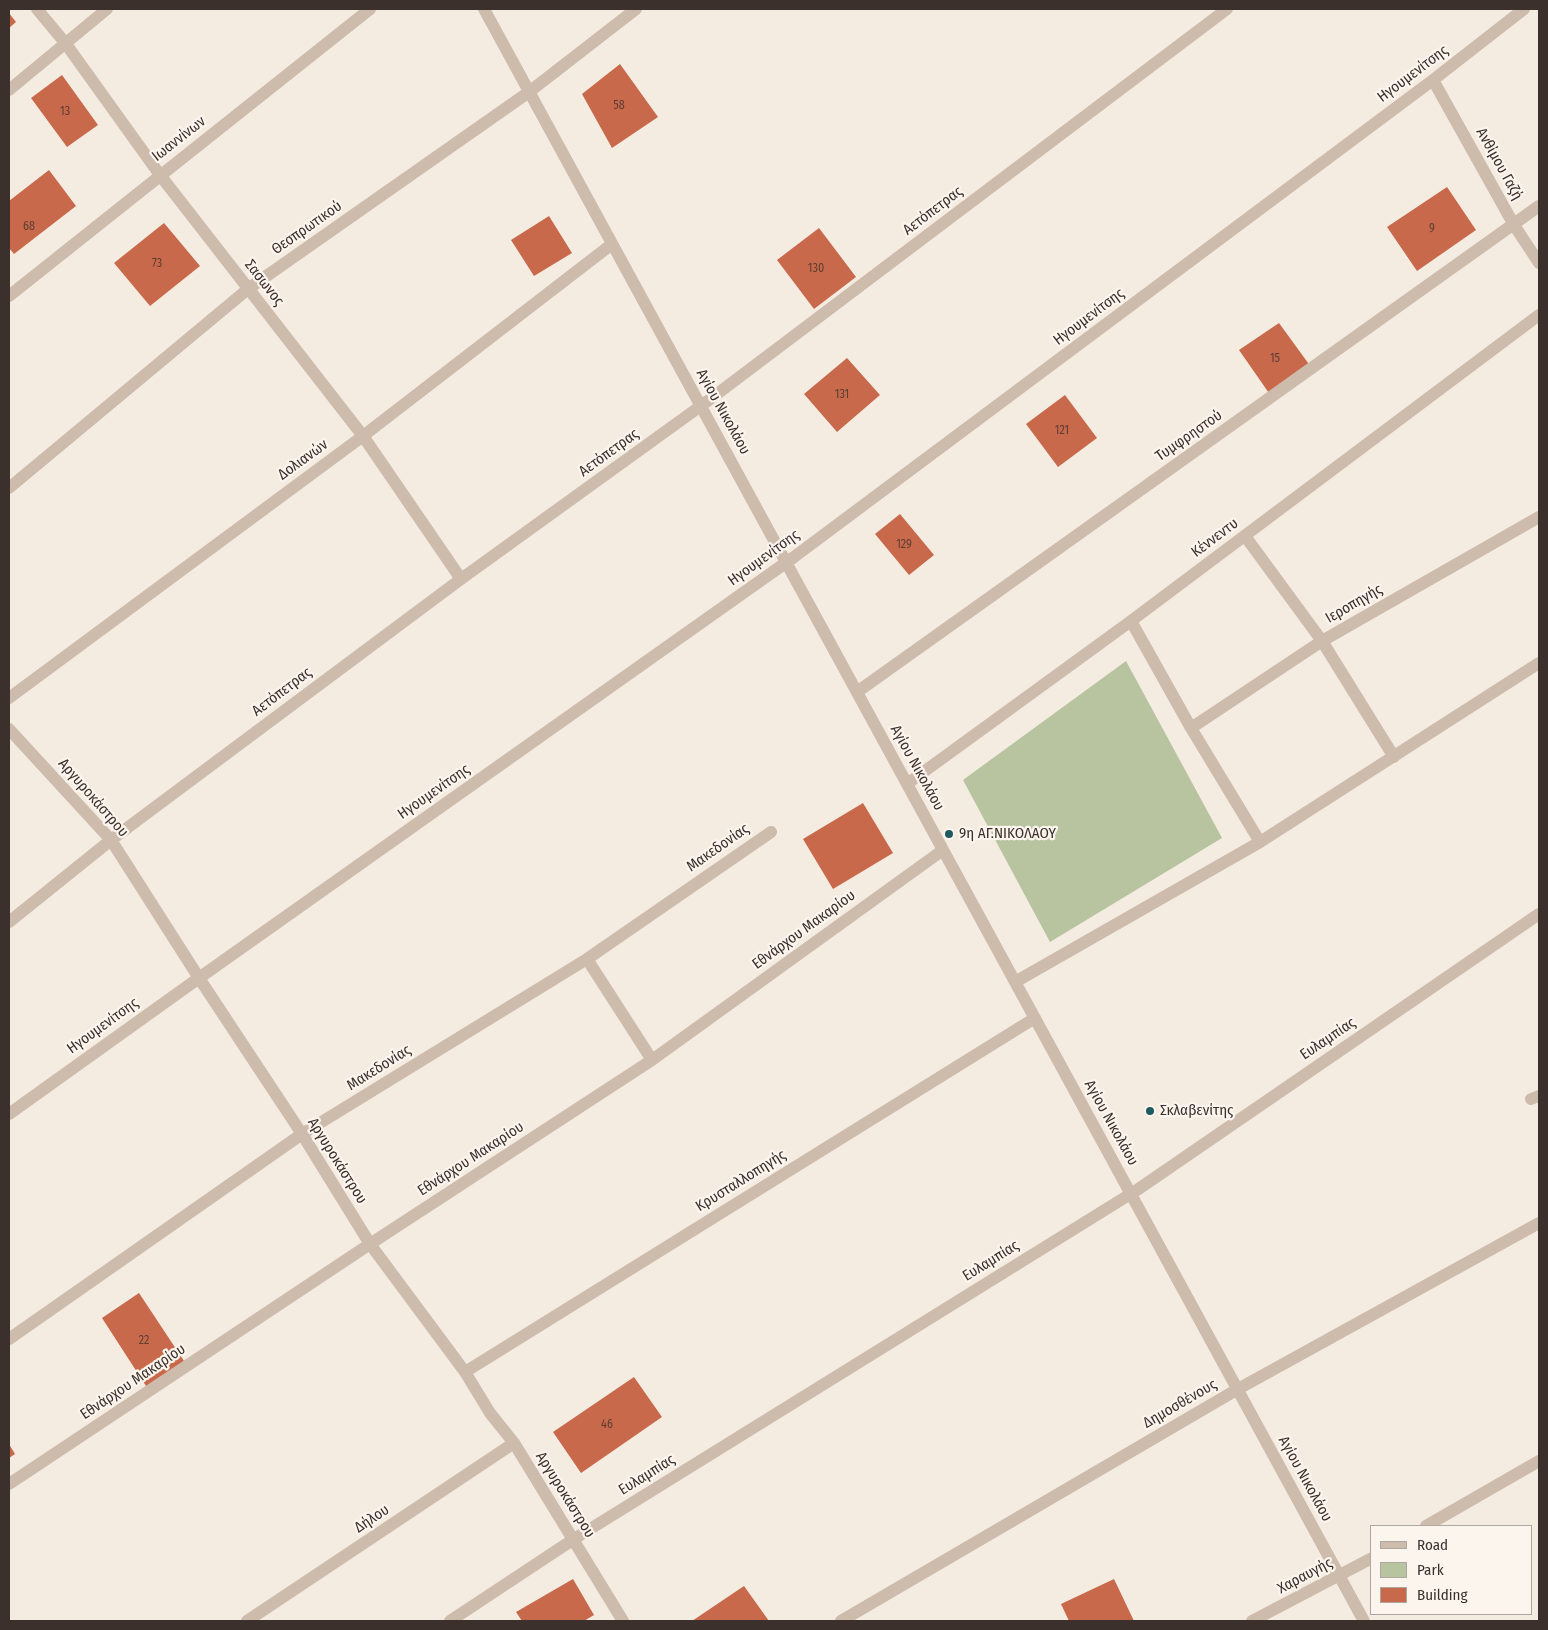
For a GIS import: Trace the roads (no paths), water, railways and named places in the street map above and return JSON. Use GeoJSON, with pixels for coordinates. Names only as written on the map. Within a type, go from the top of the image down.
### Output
{"type":"FeatureCollection","features":[{"type":"Feature","properties":{"kind":"street","name":"Σασωνος"},"geometry":{"type":"LineString","coordinates":[[37,9],[66,44],[160,175],[363,436],[461,579]]}},
{"type":"Feature","properties":{"kind":"street"},"geometry":{"type":"LineString","coordinates":[[9,90],[106,9]]}},
{"type":"Feature","properties":{"kind":"street","name":"Ιωαννίνων"},"geometry":{"type":"LineString","coordinates":[[9,296],[370,9]]}},
{"type":"Feature","properties":{"kind":"street","name":"Αγίου Νικολάου"},"geometry":{"type":"LineString","coordinates":[[484,9],[1364,1621]]}},
{"type":"Feature","properties":{"kind":"street","name":"Θεσπρωτικού"},"geometry":{"type":"LineString","coordinates":[[9,488],[248,289],[529,92],[636,9]]}},
{"type":"Feature","properties":{"kind":"street","name":"Αετόπετρας"},"geometry":{"type":"LineString","coordinates":[[9,922],[111,840],[461,579],[701,406],[1227,9]]}},
{"type":"Feature","properties":{"kind":"street","name":"Ηγουμενίτσης"},"geometry":{"type":"LineString","coordinates":[[9,1114],[786,563],[1433,80],[1524,9]]}},
{"type":"Feature","properties":{"kind":"street","name":"Ανθίμου Γαζή"},"geometry":{"type":"LineString","coordinates":[[1433,80],[1514,225],[1539,263]]}},
{"type":"Feature","properties":{"kind":"street","name":"Τυμφρηστού"},"geometry":{"type":"LineString","coordinates":[[857,692],[1539,206]]}},
{"type":"Feature","properties":{"kind":"street","name":"Δολιανών"},"geometry":{"type":"LineString","coordinates":[[9,698],[363,436],[612,244]]}},
{"type":"Feature","properties":{"kind":"street","name":"Κέννεντυ"},"geometry":{"type":"LineString","coordinates":[[907,784],[1131,621],[1539,315]]}},
{"type":"Feature","properties":{"kind":"street","name":"Ιεροπηγής"},"geometry":{"type":"LineString","coordinates":[[1191,728],[1322,641],[1539,517]]}},
{"type":"Feature","properties":{"kind":"street"},"geometry":{"type":"LineString","coordinates":[[1245,536],[1322,641],[1394,757]]}},
{"type":"Feature","properties":{"kind":"street"},"geometry":{"type":"LineString","coordinates":[[1131,621],[1191,728],[1260,842]]}},
{"type":"Feature","properties":{"kind":"street"},"geometry":{"type":"LineString","coordinates":[[1015,982],[1260,842],[1539,664]]}},
{"type":"Feature","properties":{"kind":"street","name":"Αργυροκάστρου"},"geometry":{"type":"LineString","coordinates":[[9,729],[111,840],[302,1134],[370,1244],[465,1372],[490,1412],[514,1443],[623,1621]]}},
{"type":"Feature","properties":{"kind":"street","name":"Μακεδονίας"},"geometry":{"type":"LineString","coordinates":[[9,1339],[302,1134],[587,959],[771,832]]}},
{"type":"Feature","properties":{"kind":"street","name":"Εθνάρχου Μακαρίου"},"geometry":{"type":"LineString","coordinates":[[9,1484],[370,1244],[652,1060],[943,850]]}},
{"type":"Feature","properties":{"kind":"street","name":"Ευλαμπίας"},"geometry":{"type":"LineString","coordinates":[[450,1621],[574,1539],[1131,1193],[1539,914]]}},
{"type":"Feature","properties":{"kind":"street"},"geometry":{"type":"LineString","coordinates":[[587,959],[652,1060]]}},
{"type":"Feature","properties":{"kind":"street","name":"Κρυσταλλοπηγής"},"geometry":{"type":"LineString","coordinates":[[465,1372],[1035,1018]]}},
{"type":"Feature","properties":{"kind":"street","name":"Δημοσθένους"},"geometry":{"type":"LineString","coordinates":[[841,1621],[1238,1389],[1539,1224]]}},
{"type":"Feature","properties":{"kind":"street","name":"Δήλου"},"geometry":{"type":"LineString","coordinates":[[247,1621],[514,1443]]}},
{"type":"Feature","properties":{"kind":"street"},"geometry":{"type":"LineString","coordinates":[[1428,1525],[1539,1461]]}},
{"type":"Feature","properties":{"kind":"street","name":"Χαραυγής"},"geometry":{"type":"LineString","coordinates":[[1252,1621],[1370,1559]]}},
{"type":"Feature","properties":{"kind":"place","name":"9η ΑΓ.ΝΙΚΟΛΑΟΥ"},"geometry":{"type":"Point","coordinates":[949,834]}},
{"type":"Feature","properties":{"kind":"place","name":"Σκλαβενίτης"},"geometry":{"type":"Point","coordinates":[1150,1111]}}]}
